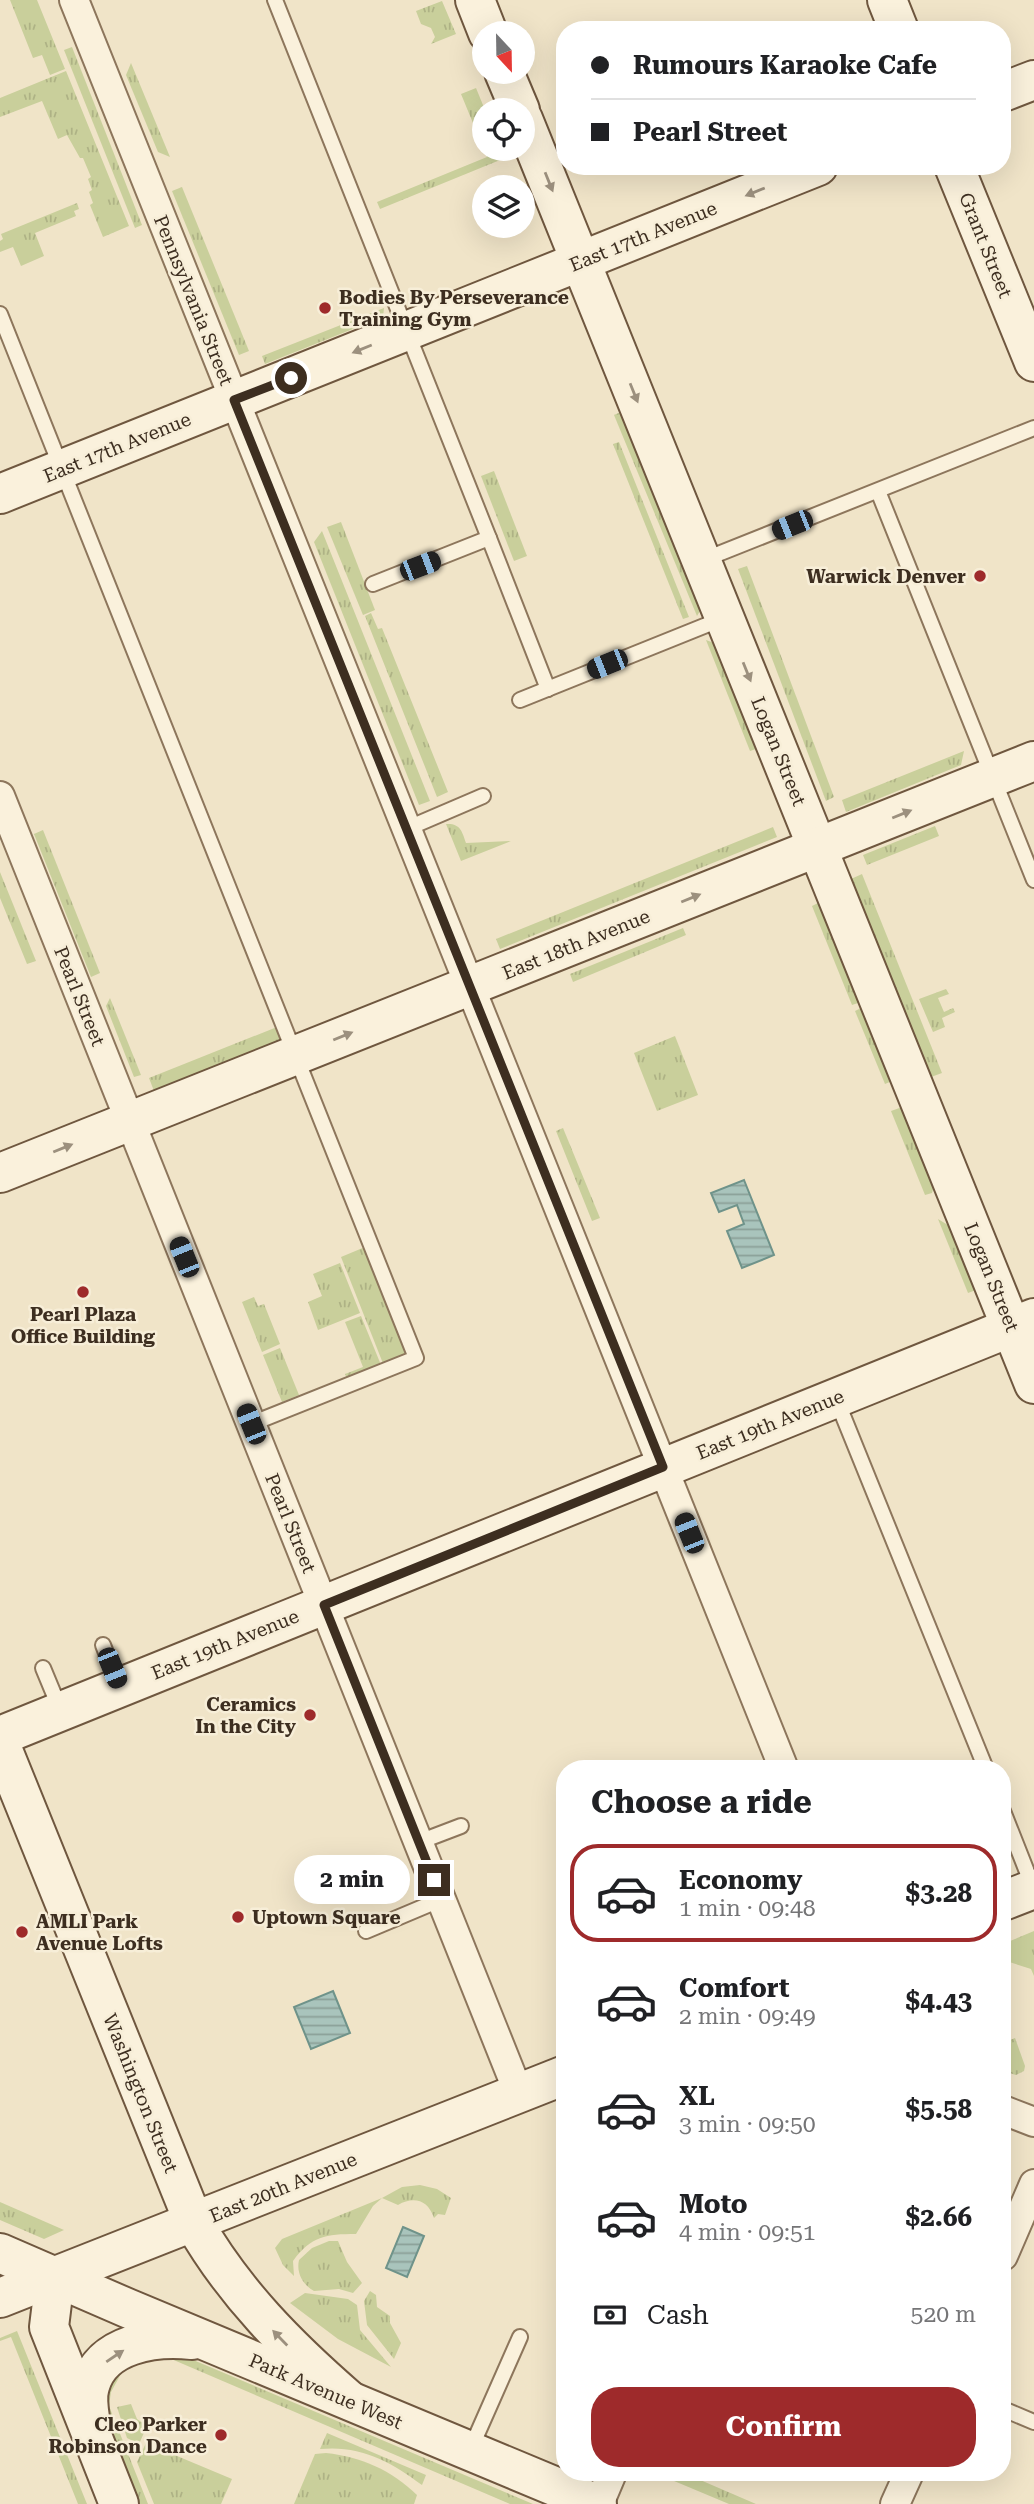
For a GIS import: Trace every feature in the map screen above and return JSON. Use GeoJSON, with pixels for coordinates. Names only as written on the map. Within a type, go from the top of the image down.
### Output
{"type":"FeatureCollection","features":[{"type":"Feature","properties":{"kind":"street","name":"Pennsylvania Street"},"geometry":{"type":"LineString","coordinates":[[74,0],[663,1467],[774,1760]]}},
{"type":"Feature","properties":{"kind":"street"},"geometry":{"type":"LineString","coordinates":[[475,0],[483,21]]}},
{"type":"Feature","properties":{"kind":"street"},"geometry":{"type":"LineString","coordinates":[[887,0],[895,21]]}},
{"type":"Feature","properties":{"kind":"street"},"geometry":{"type":"LineString","coordinates":[[1011,89],[1034,80]]}},
{"type":"Feature","properties":{"kind":"street","name":"Logan Street"},"geometry":{"type":"LineString","coordinates":[[535,148],[819,847],[1023,1322],[1034,1384]]}},
{"type":"Feature","properties":{"kind":"street","name":"East 17th Avenue"},"geometry":{"type":"LineString","coordinates":[[0,494],[796,175]]}},
{"type":"Feature","properties":{"kind":"street","name":"Grant Street"},"geometry":{"type":"LineString","coordinates":[[958,175],[1034,362]]}},
{"type":"Feature","properties":{"kind":"street","name":"East 18th Avenue"},"geometry":{"type":"LineString","coordinates":[[0,1173],[1034,761]]}},
{"type":"Feature","properties":{"kind":"street","name":"Pearl Street"},"geometry":{"type":"LineString","coordinates":[[0,796],[519,2094]]}},
{"type":"Feature","properties":{"kind":"street","name":"East 19th Avenue"},"geometry":{"type":"LineString","coordinates":[[0,1736],[1023,1322]]}},
{"type":"Feature","properties":{"kind":"street","name":"Washington Street"},"geometry":{"type":"LineString","coordinates":[[0,1743],[194,2223],[212,2255],[253,2308],[296,2354],[349,2400]]}},
{"type":"Feature","properties":{"kind":"street"},"geometry":{"type":"LineString","coordinates":[[1011,1898],[1034,1889]]}},
{"type":"Feature","properties":{"kind":"street","name":"East 20th Avenue"},"geometry":{"type":"LineString","coordinates":[[0,2298],[556,2080]]}},
{"type":"Feature","properties":{"kind":"street"},"geometry":{"type":"LineString","coordinates":[[1011,2113],[1034,2122]]}},
{"type":"Feature","properties":{"kind":"street"},"geometry":{"type":"LineString","coordinates":[[1011,2237],[1034,2183]]}},
{"type":"Feature","properties":{"kind":"street","name":"Park Avenue West"},"geometry":{"type":"LineString","coordinates":[[0,2253],[598,2504]]}},
{"type":"Feature","properties":{"kind":"street"},"geometry":{"type":"LineString","coordinates":[[55,2278],[49,2327],[119,2504]]}},
{"type":"Feature","properties":{"kind":"street"},"geometry":{"type":"LineString","coordinates":[[93,2437],[88,2403],[90,2384],[100,2367],[115,2354],[144,2340],[175,2338],[211,2343]]}},
{"type":"Feature","properties":{"kind":"street"},"geometry":{"type":"LineString","coordinates":[[598,2504],[608,2481]]}},
{"type":"Feature","properties":{"kind":"street"},"geometry":{"type":"LineString","coordinates":[[895,2504],[905,2481]]}},
{"type":"Feature","properties":{"kind":"lane"},"geometry":{"type":"LineString","coordinates":[[275,0],[548,689]]}},
{"type":"Feature","properties":{"kind":"lane"},"geometry":{"type":"LineString","coordinates":[[0,314],[416,1358],[251,1424]]}},
{"type":"Feature","properties":{"kind":"lane"},"geometry":{"type":"LineString","coordinates":[[702,560],[1034,428]]}},
{"type":"Feature","properties":{"kind":"lane"},"geometry":{"type":"LineString","coordinates":[[878,491],[1034,880]]}},
{"type":"Feature","properties":{"kind":"lane"},"geometry":{"type":"LineString","coordinates":[[373,584],[489,538]]}},
{"type":"Feature","properties":{"kind":"lane"},"geometry":{"type":"LineString","coordinates":[[520,700],[725,617]]}},
{"type":"Feature","properties":{"kind":"lane"},"geometry":{"type":"LineString","coordinates":[[406,829],[483,796]]}},
{"type":"Feature","properties":{"kind":"lane"},"geometry":{"type":"LineString","coordinates":[[836,1398],[982,1760]]}},
{"type":"Feature","properties":{"kind":"lane"},"geometry":{"type":"LineString","coordinates":[[103,1645],[120,1687]]}},
{"type":"Feature","properties":{"kind":"lane"},"geometry":{"type":"LineString","coordinates":[[43,1668],[61,1711]]}},
{"type":"Feature","properties":{"kind":"lane"},"geometry":{"type":"LineString","coordinates":[[419,1842],[461,1826]]}},
{"type":"Feature","properties":{"kind":"lane"},"geometry":{"type":"LineString","coordinates":[[1011,1831],[1034,1889]]}},
{"type":"Feature","properties":{"kind":"lane"},"geometry":{"type":"LineString","coordinates":[[366,1931],[442,1899]]}},
{"type":"Feature","properties":{"kind":"lane"},"geometry":{"type":"LineString","coordinates":[[470,2451],[520,2337]]}},
{"type":"Feature","properties":{"kind":"lane"},"geometry":{"type":"LineString","coordinates":[[1011,2412],[1034,2422]]}},
{"type":"Feature","properties":{"kind":"green space"},"geometry":{"type":"Polygon","coordinates":[[[10,0],[37,0],[65,69],[50,75],[42,55],[33,58],[10,0]]]}},
{"type":"Feature","properties":{"kind":"green space"},"geometry":{"type":"Polygon","coordinates":[[[442,1],[456,34],[431,44],[435,37],[431,28],[421,24],[416,11],[442,1]]]}},
{"type":"Feature","properties":{"kind":"green space"},"geometry":{"type":"Polygon","coordinates":[[[72,47],[142,225],[135,228],[64,50],[72,47]]]}},
{"type":"Feature","properties":{"kind":"green space"},"geometry":{"type":"Polygon","coordinates":[[[131,63],[170,157],[158,152],[126,75],[131,63]]]}},
{"type":"Feature","properties":{"kind":"green space"},"geometry":{"type":"Polygon","coordinates":[[[66,71],[129,226],[103,237],[90,205],[93,203],[89,192],[92,190],[88,179],[91,177],[83,158],[80,158],[67,135],[58,139],[42,101],[0,117],[0,98],[66,71]]]}},
{"type":"Feature","properties":{"kind":"green space"},"geometry":{"type":"Polygon","coordinates":[[[476,88],[480,98],[472,98],[472,121],[461,94],[476,88]]]}},
{"type":"Feature","properties":{"kind":"green space"},"geometry":{"type":"Polygon","coordinates":[[[477,161],[498,161],[380,209],[377,202],[477,161]]]}},
{"type":"Feature","properties":{"kind":"green space"},"geometry":{"type":"Polygon","coordinates":[[[182,187],[249,351],[239,355],[172,191],[182,187]]]}},
{"type":"Feature","properties":{"kind":"green space"},"geometry":{"type":"Polygon","coordinates":[[[77,203],[79,209],[74,211],[76,216],[35,233],[44,256],[21,266],[13,247],[0,252],[0,241],[3,239],[1,234],[77,203]]]}},
{"type":"Feature","properties":{"kind":"green space"},"geometry":{"type":"Polygon","coordinates":[[[384,308],[383,317],[265,364],[262,356],[384,308]]]}},
{"type":"Feature","properties":{"kind":"green space"},"geometry":{"type":"Polygon","coordinates":[[[623,411],[703,606],[697,616],[614,415],[623,411]]]}},
{"type":"Feature","properties":{"kind":"green space"},"geometry":{"type":"Polygon","coordinates":[[[619,442],[689,617],[683,619],[613,444],[619,442]]]}},
{"type":"Feature","properties":{"kind":"green space"},"geometry":{"type":"Polygon","coordinates":[[[494,471],[527,556],[514,561],[481,476],[494,471]]]}},
{"type":"Feature","properties":{"kind":"green space"},"geometry":{"type":"Polygon","coordinates":[[[341,522],[375,610],[363,615],[327,527],[341,522]]]}},
{"type":"Feature","properties":{"kind":"green space"},"geometry":{"type":"Polygon","coordinates":[[[322,531],[430,801],[419,805],[314,542],[322,531]]]}},
{"type":"Feature","properties":{"kind":"green space"},"geometry":{"type":"Polygon","coordinates":[[[747,566],[834,797],[826,801],[738,569],[747,566]]]}},
{"type":"Feature","properties":{"kind":"green space"},"geometry":{"type":"Polygon","coordinates":[[[371,613],[378,629],[382,628],[448,792],[437,797],[365,616],[371,613]]]}},
{"type":"Feature","properties":{"kind":"green space"},"geometry":{"type":"Polygon","coordinates":[[[706,640],[717,644],[759,748],[750,751],[706,640]]]}},
{"type":"Feature","properties":{"kind":"green space"},"geometry":{"type":"Polygon","coordinates":[[[964,751],[961,765],[846,812],[842,800],[964,751]]]}},
{"type":"Feature","properties":{"kind":"green space"},"geometry":{"type":"Polygon","coordinates":[[[446,824],[457,826],[466,843],[511,841],[461,861],[446,824]]]}},
{"type":"Feature","properties":{"kind":"green space"},"geometry":{"type":"Polygon","coordinates":[[[935,826],[939,836],[867,865],[863,855],[935,826]]]}},
{"type":"Feature","properties":{"kind":"green space"},"geometry":{"type":"Polygon","coordinates":[[[773,827],[777,837],[500,949],[496,939],[773,827]]]}},
{"type":"Feature","properties":{"kind":"green space"},"geometry":{"type":"Polygon","coordinates":[[[43,830],[100,973],[91,977],[34,834],[43,830]]]}},
{"type":"Feature","properties":{"kind":"green space"},"geometry":{"type":"Polygon","coordinates":[[[0,872],[36,961],[27,964],[0,898],[0,872]]]}},
{"type":"Feature","properties":{"kind":"green space"},"geometry":{"type":"Polygon","coordinates":[[[862,874],[942,1073],[931,1077],[851,879],[862,874]]]}},
{"type":"Feature","properties":{"kind":"green space"},"geometry":{"type":"Polygon","coordinates":[[[820,902],[861,1002],[852,1005],[812,906],[820,902]]]}},
{"type":"Feature","properties":{"kind":"green space"},"geometry":{"type":"Polygon","coordinates":[[[683,928],[686,935],[573,982],[570,974],[683,928]]]}},
{"type":"Feature","properties":{"kind":"green space"},"geometry":{"type":"Polygon","coordinates":[[[946,989],[949,994],[938,998],[944,1012],[953,1008],[955,1012],[942,1018],[945,1027],[933,1032],[919,999],[946,989]]]}},
{"type":"Feature","properties":{"kind":"green space"},"geometry":{"type":"Polygon","coordinates":[[[110,998],[141,1075],[134,1077],[106,1006],[110,998]]]}},
{"type":"Feature","properties":{"kind":"green space"},"geometry":{"type":"Polygon","coordinates":[[[863,1007],[892,1081],[885,1084],[855,1011],[863,1007]]]}},
{"type":"Feature","properties":{"kind":"green space"},"geometry":{"type":"Polygon","coordinates":[[[277,1027],[282,1040],[154,1091],[149,1078],[277,1027]]]}},
{"type":"Feature","properties":{"kind":"green space"},"geometry":{"type":"Polygon","coordinates":[[[675,1036],[698,1095],[657,1111],[634,1053],[675,1036]]]}},
{"type":"Feature","properties":{"kind":"green space"},"geometry":{"type":"Polygon","coordinates":[[[905,1106],[935,1182],[932,1193],[925,1195],[891,1111],[905,1106]]]}},
{"type":"Feature","properties":{"kind":"green space"},"geometry":{"type":"Polygon","coordinates":[[[563,1128],[600,1218],[592,1221],[556,1131],[563,1128]]]}},
{"type":"Feature","properties":{"kind":"green space"},"geometry":{"type":"Polygon","coordinates":[[[938,1219],[951,1227],[984,1287],[968,1293],[938,1219]]]}},
{"type":"Feature","properties":{"kind":"green space"},"geometry":{"type":"Polygon","coordinates":[[[365,1247],[409,1357],[384,1366],[341,1257],[365,1247]]]}},
{"type":"Feature","properties":{"kind":"green space"},"geometry":{"type":"Polygon","coordinates":[[[340,1263],[360,1313],[318,1330],[308,1302],[322,1296],[313,1274],[340,1263]]]}},
{"type":"Feature","properties":{"kind":"green space"},"geometry":{"type":"Polygon","coordinates":[[[254,1297],[258,1306],[264,1304],[280,1344],[262,1352],[242,1302],[254,1297]]]}},
{"type":"Feature","properties":{"kind":"green space"},"geometry":{"type":"Polygon","coordinates":[[[361,1316],[381,1365],[347,1378],[345,1374],[363,1367],[345,1322],[361,1316]]]}},
{"type":"Feature","properties":{"kind":"green space"},"geometry":{"type":"Polygon","coordinates":[[[280,1348],[299,1395],[282,1402],[263,1355],[280,1348]]]}},
{"type":"Feature","properties":{"kind":"green space"},"geometry":{"type":"Polygon","coordinates":[[[1034,1931],[1034,1976],[1031,1969],[1011,1963],[1011,1941],[1034,1931]]]}},
{"type":"Feature","properties":{"kind":"green space"},"geometry":{"type":"Polygon","coordinates":[[[1015,2038],[1025,2066],[1024,2071],[1016,2075],[1011,2073],[1011,2040],[1015,2038]]]}},
{"type":"Feature","properties":{"kind":"green space"},"geometry":{"type":"Polygon","coordinates":[[[420,2185],[437,2189],[451,2198],[445,2215],[438,2214],[434,2218],[428,2207],[420,2201],[398,2205],[382,2198],[402,2187],[420,2185]]]}},
{"type":"Feature","properties":{"kind":"green space"},"geometry":{"type":"Polygon","coordinates":[[[382,2198],[373,2206],[356,2234],[328,2236],[306,2246],[293,2261],[294,2276],[283,2265],[275,2248],[282,2239],[382,2198]]]}},
{"type":"Feature","properties":{"kind":"green space"},"geometry":{"type":"Polygon","coordinates":[[[0,2202],[64,2230],[44,2239],[0,2220],[0,2202]]]}},
{"type":"Feature","properties":{"kind":"green space"},"geometry":{"type":"Polygon","coordinates":[[[329,2241],[338,2241],[347,2262],[362,2283],[353,2293],[339,2289],[314,2291],[301,2278],[299,2260],[312,2248],[329,2241]]]}},
{"type":"Feature","properties":{"kind":"green space"},"geometry":{"type":"Polygon","coordinates":[[[370,2291],[376,2295],[377,2307],[390,2316],[390,2323],[401,2343],[394,2359],[367,2325],[364,2301],[370,2291]]]}},
{"type":"Feature","properties":{"kind":"green space"},"geometry":{"type":"Polygon","coordinates":[[[305,2293],[348,2299],[357,2305],[360,2330],[391,2367],[338,2339],[290,2303],[305,2293]]]}},
{"type":"Feature","properties":{"kind":"green space"},"geometry":{"type":"Polygon","coordinates":[[[17,2331],[87,2504],[78,2504],[11,2337],[0,2341],[0,2338],[17,2331]]]}},
{"type":"Feature","properties":{"kind":"green space"},"geometry":{"type":"Polygon","coordinates":[[[172,2351],[533,2504],[510,2504],[169,2358],[172,2351]]]}},
{"type":"Feature","properties":{"kind":"green space"},"geometry":{"type":"Polygon","coordinates":[[[122,2372],[111,2392],[109,2406],[148,2504],[135,2504],[104,2419],[109,2376],[122,2372]]]}},
{"type":"Feature","properties":{"kind":"green space"},"geometry":{"type":"Polygon","coordinates":[[[131,2404],[137,2419],[147,2426],[139,2444],[127,2438],[117,2407],[131,2404]]]}},
{"type":"Feature","properties":{"kind":"green space"},"geometry":{"type":"Polygon","coordinates":[[[327,2433],[426,2475],[422,2485],[374,2456],[335,2448],[320,2449],[327,2433]]]}},
{"type":"Feature","properties":{"kind":"green space"},"geometry":{"type":"Polygon","coordinates":[[[146,2443],[232,2479],[221,2504],[154,2504],[137,2462],[146,2443]]]}},
{"type":"Feature","properties":{"kind":"green space"},"geometry":{"type":"Polygon","coordinates":[[[326,2453],[364,2461],[397,2478],[417,2495],[414,2504],[294,2504],[315,2454],[326,2453]]]}},
{"type":"Feature","properties":{"kind":"green space"},"geometry":{"type":"Polygon","coordinates":[[[674,2481],[703,2481],[756,2504],[729,2504],[674,2481]]]}},
{"type":"Feature","properties":{"kind":"water"},"geometry":{"type":"Polygon","coordinates":[[[744,1180],[774,1255],[742,1268],[727,1231],[744,1224],[737,1205],[719,1212],[711,1193],[744,1180]]]}},
{"type":"Feature","properties":{"kind":"water"},"geometry":{"type":"Polygon","coordinates":[[[333,1991],[350,2033],[311,2049],[294,2007],[333,1991]]]}},
{"type":"Feature","properties":{"kind":"water"},"geometry":{"type":"Polygon","coordinates":[[[403,2227],[424,2236],[407,2277],[386,2268],[403,2227]]]}},
{"type":"Feature","properties":{"kind":"place","name":"Bodies By Perseverance Training Gym"},"geometry":{"type":"Point","coordinates":[325,308]}},
{"type":"Feature","properties":{"kind":"place","name":"Warwick Denver"},"geometry":{"type":"Point","coordinates":[980,576]}},
{"type":"Feature","properties":{"kind":"place","name":"Pearl Plaza Office Building"},"geometry":{"type":"Point","coordinates":[83,1292]}},
{"type":"Feature","properties":{"kind":"place","name":"Ceramics In the City"},"geometry":{"type":"Point","coordinates":[310,1715]}},
{"type":"Feature","properties":{"kind":"place","name":"Uptown Square"},"geometry":{"type":"Point","coordinates":[238,1917]}},
{"type":"Feature","properties":{"kind":"place","name":"AMLI Park Avenue Lofts"},"geometry":{"type":"Point","coordinates":[22,1932]}},
{"type":"Feature","properties":{"kind":"place","name":"Cleo Parker Robinson Dance"},"geometry":{"type":"Point","coordinates":[221,2435]}},
{"type":"Feature","properties":{"kind":"route"},"geometry":{"type":"LineString","coordinates":[[291,378],[234,400],[663,1467],[324,1605],[434,1880]]}}]}
